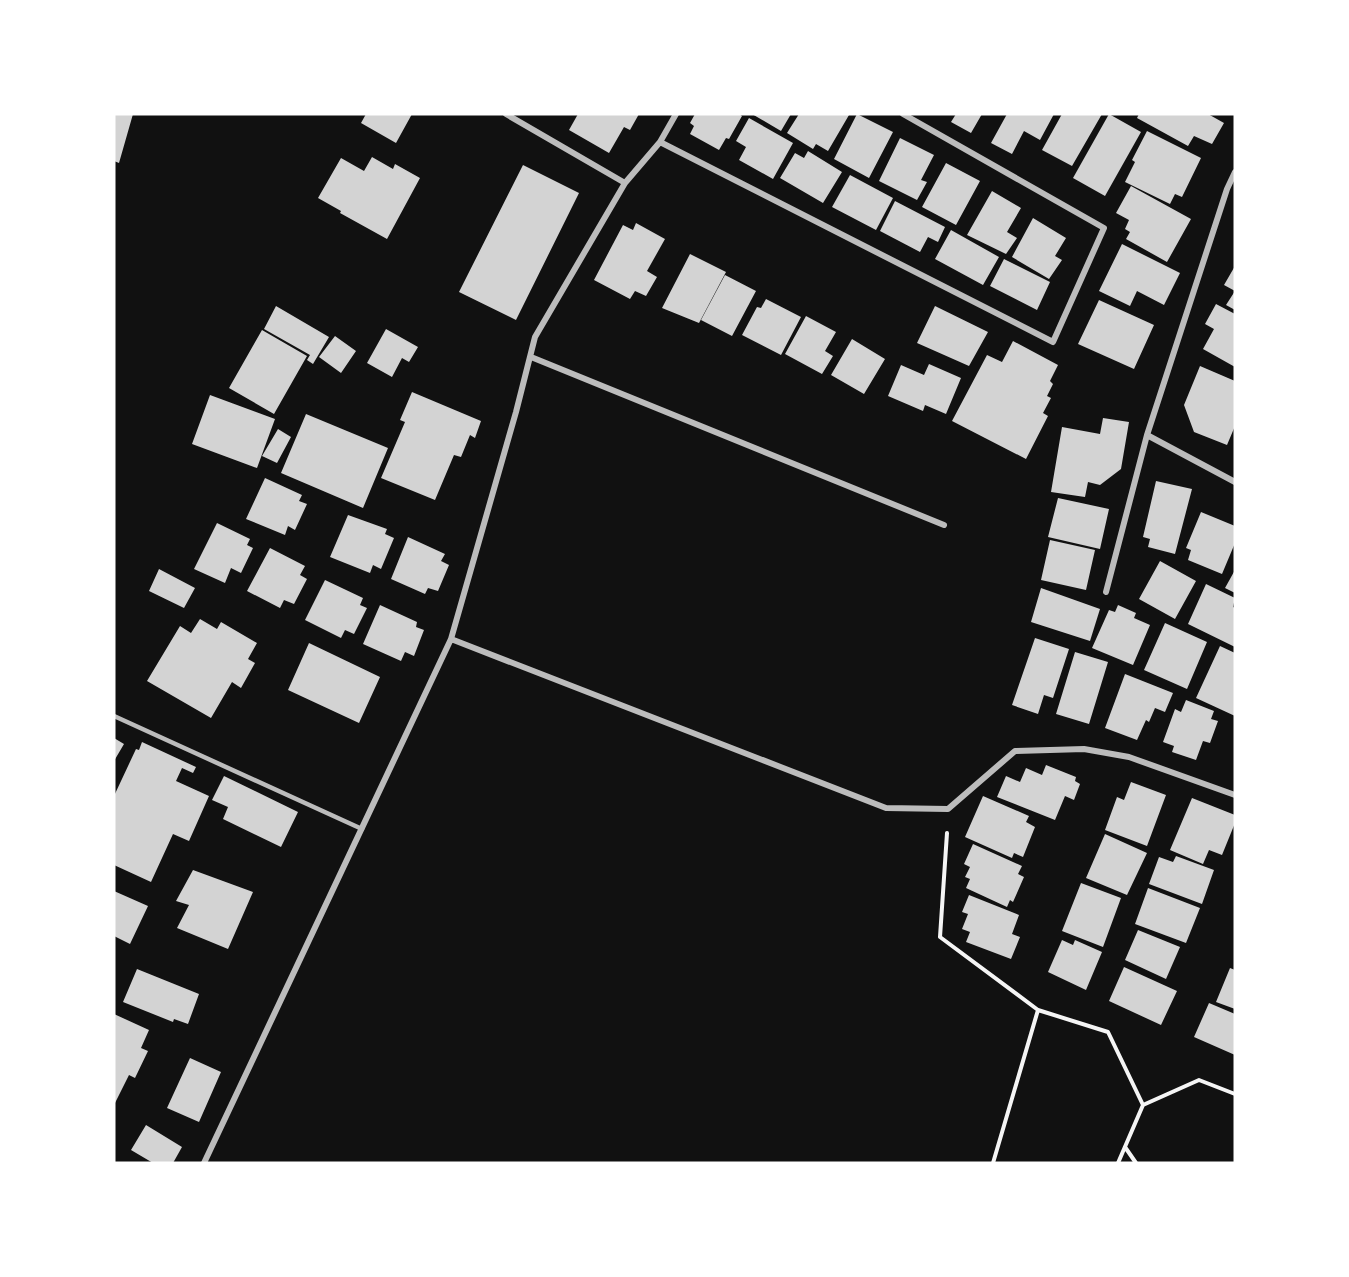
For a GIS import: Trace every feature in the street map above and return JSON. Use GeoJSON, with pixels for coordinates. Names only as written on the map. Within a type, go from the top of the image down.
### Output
{"type":"FeatureCollection","features":[{"type":"Feature","properties":{"kind":"street"},"geometry":{"type":"LineString","coordinates":[[506,114],[625,183]]}},
{"type":"Feature","properties":{"kind":"street"},"geometry":{"type":"LineString","coordinates":[[204,1163],[451,639],[535,337],[625,183],[660,142],[676,114]]}},
{"type":"Feature","properties":{"kind":"street"},"geometry":{"type":"LineString","coordinates":[[660,142],[1053,342],[1104,228],[903,114]]}},
{"type":"Feature","properties":{"kind":"street"},"geometry":{"type":"LineString","coordinates":[[1106,592],[1147,435],[1227,189],[1235,172]]}},
{"type":"Feature","properties":{"kind":"street"},"geometry":{"type":"LineString","coordinates":[[531,357],[944,525]]}},
{"type":"Feature","properties":{"kind":"street"},"geometry":{"type":"LineString","coordinates":[[1147,435],[1235,482]]}},
{"type":"Feature","properties":{"kind":"street"},"geometry":{"type":"LineString","coordinates":[[451,639],[886,808],[948,809],[1015,751],[1084,749],[1129,757],[1235,795]]}},
{"type":"Feature","properties":{"kind":"lane"},"geometry":{"type":"LineString","coordinates":[[114,716],[362,829]]}},
{"type":"Feature","properties":{"kind":"path"},"geometry":{"type":"LineString","coordinates":[[948,809],[940,937],[1038,1010],[1108,1032],[1143,1105]]}},
{"type":"Feature","properties":{"kind":"path"},"geometry":{"type":"LineString","coordinates":[[993,1163],[1038,1010]]}},
{"type":"Feature","properties":{"kind":"path"},"geometry":{"type":"LineString","coordinates":[[1118,1163],[1143,1105],[1198,1080],[1235,1094]]}},
{"type":"Feature","properties":{"kind":"path"},"geometry":{"type":"LineString","coordinates":[[1125,1147],[1136,1163]]}},
{"type":"Feature","properties":{"kind":"building"},"geometry":{"type":"Polygon","coordinates":[[[114,114],[133,114],[119,163],[114,161],[114,114]]]}},
{"type":"Feature","properties":{"kind":"building"},"geometry":{"type":"Polygon","coordinates":[[[366,114],[412,114],[396,143],[361,123],[366,114]]]}},
{"type":"Feature","properties":{"kind":"building"},"geometry":{"type":"Polygon","coordinates":[[[578,114],[639,114],[630,130],[624,127],[609,153],[569,130],[578,114]]]}},
{"type":"Feature","properties":{"kind":"building"},"geometry":{"type":"Polygon","coordinates":[[[695,114],[739,114],[742,116],[729,139],[726,138],[719,150],[690,134],[694,126],[690,123],[695,114]]]}},
{"type":"Feature","properties":{"kind":"building"},"geometry":{"type":"Polygon","coordinates":[[[752,114],[791,114],[781,131],[752,114]]]}},
{"type":"Feature","properties":{"kind":"building"},"geometry":{"type":"Polygon","coordinates":[[[799,114],[849,115],[828,151],[816,144],[813,149],[787,133],[799,114]]]}},
{"type":"Feature","properties":{"kind":"building"},"geometry":{"type":"Polygon","coordinates":[[[857,114],[893,132],[869,178],[834,159],[857,114]]]}},
{"type":"Feature","properties":{"kind":"building"},"geometry":{"type":"Polygon","coordinates":[[[956,114],[982,114],[971,133],[951,122],[956,114]]]}},
{"type":"Feature","properties":{"kind":"building"},"geometry":{"type":"Polygon","coordinates":[[[1007,114],[1054,114],[1040,140],[1024,131],[1012,154],[991,143],[1007,114]]]}},
{"type":"Feature","properties":{"kind":"building"},"geometry":{"type":"Polygon","coordinates":[[[1062,114],[1102,114],[1072,166],[1042,150],[1062,114]]]}},
{"type":"Feature","properties":{"kind":"building"},"geometry":{"type":"Polygon","coordinates":[[[1109,114],[1141,132],[1105,196],[1073,178],[1109,114]]]}},
{"type":"Feature","properties":{"kind":"building"},"geometry":{"type":"Polygon","coordinates":[[[1139,114],[1208,114],[1224,123],[1212,144],[1194,136],[1188,146],[1137,118],[1139,114]]]}},
{"type":"Feature","properties":{"kind":"building"},"geometry":{"type":"Polygon","coordinates":[[[749,118],[793,143],[773,179],[739,160],[746,147],[736,141],[749,118]]]}},
{"type":"Feature","properties":{"kind":"building"},"geometry":{"type":"Polygon","coordinates":[[[1147,131],[1201,158],[1182,197],[1175,194],[1170,204],[1125,182],[1135,162],[1132,160],[1147,131]]]}},
{"type":"Feature","properties":{"kind":"building"},"geometry":{"type":"Polygon","coordinates":[[[900,138],[934,155],[921,180],[927,182],[917,200],[879,181],[900,138]]]}},
{"type":"Feature","properties":{"kind":"building"},"geometry":{"type":"Polygon","coordinates":[[[808,151],[842,172],[823,203],[780,178],[795,153],[804,158],[808,151]]]}},
{"type":"Feature","properties":{"kind":"building"},"geometry":{"type":"Polygon","coordinates":[[[372,157],[393,169],[395,164],[420,178],[387,239],[318,198],[341,158],[364,171],[372,157]]]}},
{"type":"Feature","properties":{"kind":"building"},"geometry":{"type":"Polygon","coordinates":[[[946,163],[980,181],[956,225],[922,207],[946,163]]]}},
{"type":"Feature","properties":{"kind":"building"},"geometry":{"type":"Polygon","coordinates":[[[523,165],[579,193],[516,320],[459,292],[523,165]]]}},
{"type":"Feature","properties":{"kind":"building"},"geometry":{"type":"Polygon","coordinates":[[[850,175],[893,198],[876,230],[832,207],[850,175]]]}},
{"type":"Feature","properties":{"kind":"building"},"geometry":{"type":"Polygon","coordinates":[[[1131,186],[1191,219],[1167,262],[1126,239],[1130,232],[1125,229],[1129,220],[1116,213],[1131,186]]]}},
{"type":"Feature","properties":{"kind":"building"},"geometry":{"type":"Polygon","coordinates":[[[992,191],[1021,208],[1007,232],[1017,238],[1006,254],[967,235],[992,191]]]}},
{"type":"Feature","properties":{"kind":"building"},"geometry":{"type":"Polygon","coordinates":[[[895,201],[945,227],[938,242],[928,237],[920,252],[880,231],[895,201]]]}},
{"type":"Feature","properties":{"kind":"building"},"geometry":{"type":"Polygon","coordinates":[[[1033,218],[1066,238],[1055,256],[1062,260],[1049,279],[1012,257],[1033,218]]]}},
{"type":"Feature","properties":{"kind":"building"},"geometry":{"type":"Polygon","coordinates":[[[636,223],[665,239],[647,271],[657,277],[646,296],[635,291],[630,299],[594,280],[623,225],[633,230],[636,223]]]}},
{"type":"Feature","properties":{"kind":"building"},"geometry":{"type":"Polygon","coordinates":[[[951,230],[999,257],[983,285],[935,259],[951,230]]]}},
{"type":"Feature","properties":{"kind":"building"},"geometry":{"type":"Polygon","coordinates":[[[1122,244],[1180,273],[1164,305],[1137,291],[1130,306],[1099,291],[1122,244]]]}},
{"type":"Feature","properties":{"kind":"building"},"geometry":{"type":"Polygon","coordinates":[[[690,254],[726,272],[699,323],[662,308],[690,254]]]}},
{"type":"Feature","properties":{"kind":"building"},"geometry":{"type":"Polygon","coordinates":[[[1004,259],[1050,282],[1037,310],[990,286],[1004,259]]]}},
{"type":"Feature","properties":{"kind":"building"},"geometry":{"type":"Polygon","coordinates":[[[1235,266],[1235,291],[1224,285],[1235,266]]]}},
{"type":"Feature","properties":{"kind":"building"},"geometry":{"type":"Polygon","coordinates":[[[725,275],[756,291],[732,336],[701,320],[725,275]]]}},
{"type":"Feature","properties":{"kind":"building"},"geometry":{"type":"Polygon","coordinates":[[[1235,291],[1235,310],[1226,305],[1235,291]]]}},
{"type":"Feature","properties":{"kind":"building"},"geometry":{"type":"Polygon","coordinates":[[[766,299],[801,317],[781,355],[742,335],[757,307],[761,308],[766,299]]]}},
{"type":"Feature","properties":{"kind":"building"},"geometry":{"type":"Polygon","coordinates":[[[1099,300],[1154,325],[1134,369],[1078,344],[1099,300]]]}},
{"type":"Feature","properties":{"kind":"building"},"geometry":{"type":"Polygon","coordinates":[[[1216,304],[1235,314],[1235,367],[1203,349],[1214,329],[1205,324],[1216,304]]]}},
{"type":"Feature","properties":{"kind":"building"},"geometry":{"type":"Polygon","coordinates":[[[276,306],[329,337],[313,364],[307,360],[310,355],[264,329],[276,306]]]}},
{"type":"Feature","properties":{"kind":"building"},"geometry":{"type":"Polygon","coordinates":[[[935,306],[988,332],[969,366],[917,343],[935,306]]]}},
{"type":"Feature","properties":{"kind":"building"},"geometry":{"type":"Polygon","coordinates":[[[806,316],[836,332],[825,351],[833,356],[822,374],[785,354],[806,316]]]}},
{"type":"Feature","properties":{"kind":"building"},"geometry":{"type":"Polygon","coordinates":[[[386,329],[418,347],[409,362],[402,358],[392,377],[367,363],[386,329]]]}},
{"type":"Feature","properties":{"kind":"building"},"geometry":{"type":"Polygon","coordinates":[[[262,330],[307,356],[274,414],[229,388],[262,330]]]}},
{"type":"Feature","properties":{"kind":"building"},"geometry":{"type":"Polygon","coordinates":[[[335,336],[356,351],[341,373],[319,357],[335,336]]]}},
{"type":"Feature","properties":{"kind":"building"},"geometry":{"type":"Polygon","coordinates":[[[852,339],[885,359],[864,394],[831,375],[852,339]]]}},
{"type":"Feature","properties":{"kind":"building"},"geometry":{"type":"Polygon","coordinates":[[[1013,341],[1058,365],[1050,381],[1053,384],[1047,396],[1051,398],[1043,413],[1048,416],[1026,459],[952,421],[987,355],[1002,362],[1013,341]]]}},
{"type":"Feature","properties":{"kind":"building"},"geometry":{"type":"Polygon","coordinates":[[[929,364],[961,378],[946,414],[925,405],[923,411],[888,396],[901,365],[924,375],[929,364]]]}},
{"type":"Feature","properties":{"kind":"building"},"geometry":{"type":"Polygon","coordinates":[[[1200,366],[1235,381],[1235,426],[1227,445],[1194,432],[1184,405],[1200,366]]]}},
{"type":"Feature","properties":{"kind":"building"},"geometry":{"type":"Polygon","coordinates":[[[412,392],[481,421],[475,438],[470,435],[461,457],[454,455],[435,500],[381,478],[405,422],[400,420],[412,392]]]}},
{"type":"Feature","properties":{"kind":"building"},"geometry":{"type":"Polygon","coordinates":[[[210,395],[275,419],[257,468],[192,444],[210,395]]]}},
{"type":"Feature","properties":{"kind":"building"},"geometry":{"type":"Polygon","coordinates":[[[306,414],[388,448],[363,508],[281,473],[306,414]]]}},
{"type":"Feature","properties":{"kind":"building"},"geometry":{"type":"Polygon","coordinates":[[[1103,418],[1129,422],[1121,469],[1100,485],[1088,482],[1085,497],[1051,492],[1062,427],[1100,434],[1103,418]]]}},
{"type":"Feature","properties":{"kind":"building"},"geometry":{"type":"Polygon","coordinates":[[[278,429],[291,437],[277,463],[262,456],[278,429]]]}},
{"type":"Feature","properties":{"kind":"building"},"geometry":{"type":"Polygon","coordinates":[[[265,478],[302,495],[299,501],[307,504],[295,530],[288,526],[285,535],[246,519],[265,478]]]}},
{"type":"Feature","properties":{"kind":"building"},"geometry":{"type":"Polygon","coordinates":[[[1156,481],[1192,489],[1175,554],[1148,547],[1150,539],[1143,537],[1156,481]]]}},
{"type":"Feature","properties":{"kind":"building"},"geometry":{"type":"Polygon","coordinates":[[[1058,498],[1109,509],[1100,549],[1048,537],[1058,498]]]}},
{"type":"Feature","properties":{"kind":"building"},"geometry":{"type":"Polygon","coordinates":[[[1201,512],[1235,526],[1235,543],[1222,574],[1188,560],[1191,550],[1186,548],[1201,512]]]}},
{"type":"Feature","properties":{"kind":"building"},"geometry":{"type":"Polygon","coordinates":[[[348,515],[387,529],[385,534],[394,538],[381,569],[373,565],[370,573],[330,557],[348,515]]]}},
{"type":"Feature","properties":{"kind":"building"},"geometry":{"type":"Polygon","coordinates":[[[217,523],[250,539],[247,545],[253,548],[241,573],[231,568],[225,583],[194,569],[217,523]]]}},
{"type":"Feature","properties":{"kind":"building"},"geometry":{"type":"Polygon","coordinates":[[[408,537],[445,554],[441,561],[449,565],[438,591],[428,588],[425,594],[391,579],[408,537]]]}},
{"type":"Feature","properties":{"kind":"building"},"geometry":{"type":"Polygon","coordinates":[[[1050,540],[1095,550],[1086,590],[1041,580],[1050,540]]]}},
{"type":"Feature","properties":{"kind":"building"},"geometry":{"type":"Polygon","coordinates":[[[270,548],[305,566],[300,575],[307,579],[294,604],[284,600],[280,608],[247,591],[270,548]]]}},
{"type":"Feature","properties":{"kind":"building"},"geometry":{"type":"Polygon","coordinates":[[[1160,561],[1196,581],[1175,619],[1139,599],[1160,561]]]}},
{"type":"Feature","properties":{"kind":"building"},"geometry":{"type":"Polygon","coordinates":[[[159,569],[195,588],[184,608],[149,591],[159,569]]]}},
{"type":"Feature","properties":{"kind":"building"},"geometry":{"type":"Polygon","coordinates":[[[1235,570],[1235,593],[1225,588],[1235,570]]]}},
{"type":"Feature","properties":{"kind":"building"},"geometry":{"type":"Polygon","coordinates":[[[325,580],[363,598],[360,605],[367,608],[354,634],[345,630],[341,638],[305,620],[325,580]]]}},
{"type":"Feature","properties":{"kind":"building"},"geometry":{"type":"Polygon","coordinates":[[[1206,584],[1235,598],[1233,607],[1235,608],[1235,647],[1188,624],[1206,584]]]}},
{"type":"Feature","properties":{"kind":"building"},"geometry":{"type":"Polygon","coordinates":[[[1041,588],[1100,609],[1090,641],[1031,622],[1041,588]]]}},
{"type":"Feature","properties":{"kind":"building"},"geometry":{"type":"Polygon","coordinates":[[[380,605],[417,622],[416,627],[424,630],[414,656],[405,652],[401,661],[363,644],[380,605]]]}},
{"type":"Feature","properties":{"kind":"building"},"geometry":{"type":"Polygon","coordinates":[[[1118,605],[1136,613],[1134,618],[1150,625],[1133,665],[1092,648],[1109,610],[1115,612],[1118,605]]]}},
{"type":"Feature","properties":{"kind":"building"},"geometry":{"type":"Polygon","coordinates":[[[200,619],[217,629],[221,622],[257,643],[248,659],[255,663],[241,688],[232,682],[211,718],[147,681],[180,626],[191,633],[200,619]]]}},
{"type":"Feature","properties":{"kind":"building"},"geometry":{"type":"Polygon","coordinates":[[[1165,623],[1207,642],[1187,689],[1144,670],[1165,623]]]}},
{"type":"Feature","properties":{"kind":"building"},"geometry":{"type":"Polygon","coordinates":[[[1035,638],[1069,649],[1053,698],[1044,695],[1038,714],[1012,705],[1035,638]]]}},
{"type":"Feature","properties":{"kind":"building"},"geometry":{"type":"Polygon","coordinates":[[[309,643],[380,677],[359,723],[288,690],[309,643]]]}},
{"type":"Feature","properties":{"kind":"building"},"geometry":{"type":"Polygon","coordinates":[[[1220,646],[1235,653],[1235,716],[1196,698],[1220,646]]]}},
{"type":"Feature","properties":{"kind":"building"},"geometry":{"type":"Polygon","coordinates":[[[1075,652],[1108,662],[1089,724],[1056,714],[1075,652]]]}},
{"type":"Feature","properties":{"kind":"building"},"geometry":{"type":"Polygon","coordinates":[[[1125,674],[1173,693],[1165,712],[1155,708],[1149,722],[1146,720],[1137,740],[1105,728],[1125,674]]]}},
{"type":"Feature","properties":{"kind":"building"},"geometry":{"type":"Polygon","coordinates":[[[1186,700],[1214,711],[1211,719],[1218,721],[1210,743],[1203,741],[1196,760],[1172,752],[1174,746],[1163,742],[1175,709],[1181,712],[1186,700]]]}},
{"type":"Feature","properties":{"kind":"building"},"geometry":{"type":"Polygon","coordinates":[[[114,738],[124,744],[114,761],[114,738]]]}},
{"type":"Feature","properties":{"kind":"building"},"geometry":{"type":"Polygon","coordinates":[[[142,742],[196,767],[193,773],[182,768],[176,781],[209,796],[189,841],[173,834],[151,882],[114,865],[114,796],[136,749],[139,750],[142,742]]]}},
{"type":"Feature","properties":{"kind":"building"},"geometry":{"type":"Polygon","coordinates":[[[1046,765],[1076,777],[1075,781],[1080,784],[1074,800],[1065,796],[1055,820],[997,797],[1006,776],[1020,782],[1026,768],[1042,775],[1046,765]]]}},
{"type":"Feature","properties":{"kind":"building"},"geometry":{"type":"Polygon","coordinates":[[[224,776],[298,812],[281,847],[223,819],[228,807],[212,800],[224,776]]]}},
{"type":"Feature","properties":{"kind":"building"},"geometry":{"type":"Polygon","coordinates":[[[1131,782],[1166,795],[1147,846],[1105,830],[1117,797],[1124,800],[1131,782]]]}},
{"type":"Feature","properties":{"kind":"building"},"geometry":{"type":"Polygon","coordinates":[[[983,796],[1029,816],[1026,822],[1035,827],[1023,857],[1014,853],[1012,858],[965,837],[983,796]]]}},
{"type":"Feature","properties":{"kind":"building"},"geometry":{"type":"Polygon","coordinates":[[[1192,798],[1235,815],[1235,823],[1222,855],[1209,850],[1203,864],[1170,850],[1192,798]]]}},
{"type":"Feature","properties":{"kind":"building"},"geometry":{"type":"Polygon","coordinates":[[[1105,834],[1147,853],[1127,895],[1086,878],[1105,834]]]}},
{"type":"Feature","properties":{"kind":"building"},"geometry":{"type":"Polygon","coordinates":[[[973,844],[1022,866],[1018,874],[1024,877],[1013,902],[1010,900],[1007,907],[966,888],[970,879],[965,877],[970,867],[964,864],[973,844]]]}},
{"type":"Feature","properties":{"kind":"building"},"geometry":{"type":"Polygon","coordinates":[[[1176,856],[1214,870],[1202,904],[1149,884],[1159,857],[1173,862],[1176,856]]]}},
{"type":"Feature","properties":{"kind":"building"},"geometry":{"type":"Polygon","coordinates":[[[193,870],[253,892],[228,949],[177,928],[189,905],[176,901],[193,870]]]}},
{"type":"Feature","properties":{"kind":"building"},"geometry":{"type":"Polygon","coordinates":[[[1081,883],[1121,898],[1103,947],[1062,931],[1081,883]]]}},
{"type":"Feature","properties":{"kind":"building"},"geometry":{"type":"Polygon","coordinates":[[[1148,888],[1200,908],[1186,943],[1135,924],[1148,888]]]}},
{"type":"Feature","properties":{"kind":"building"},"geometry":{"type":"Polygon","coordinates":[[[114,891],[148,906],[130,944],[114,936],[114,891]]]}},
{"type":"Feature","properties":{"kind":"building"},"geometry":{"type":"Polygon","coordinates":[[[969,895],[1019,915],[1012,934],[1020,937],[1011,959],[966,942],[970,932],[962,929],[968,914],[962,912],[969,895]]]}},
{"type":"Feature","properties":{"kind":"building"},"geometry":{"type":"Polygon","coordinates":[[[1138,930],[1180,947],[1166,979],[1125,960],[1138,930]]]}},
{"type":"Feature","properties":{"kind":"building"},"geometry":{"type":"Polygon","coordinates":[[[1062,940],[1073,945],[1075,940],[1102,952],[1086,990],[1048,972],[1062,940]]]}},
{"type":"Feature","properties":{"kind":"building"},"geometry":{"type":"Polygon","coordinates":[[[1124,967],[1177,991],[1161,1025],[1109,1001],[1124,967]]]}},
{"type":"Feature","properties":{"kind":"building"},"geometry":{"type":"Polygon","coordinates":[[[1230,968],[1235,970],[1235,1009],[1216,1002],[1230,968]]]}},
{"type":"Feature","properties":{"kind":"building"},"geometry":{"type":"Polygon","coordinates":[[[137,969],[199,994],[188,1024],[174,1019],[173,1022],[123,1002],[137,969]]]}},
{"type":"Feature","properties":{"kind":"building"},"geometry":{"type":"Polygon","coordinates":[[[1209,1003],[1235,1014],[1235,1055],[1194,1037],[1209,1003]]]}},
{"type":"Feature","properties":{"kind":"building"},"geometry":{"type":"Polygon","coordinates":[[[114,1014],[149,1030],[141,1048],[148,1051],[135,1078],[129,1075],[114,1105],[114,1014]]]}},
{"type":"Feature","properties":{"kind":"building"},"geometry":{"type":"Polygon","coordinates":[[[190,1058],[221,1072],[199,1122],[167,1108],[190,1058]]]}},
{"type":"Feature","properties":{"kind":"building"},"geometry":{"type":"Polygon","coordinates":[[[146,1125],[182,1147],[173,1163],[153,1163],[131,1150],[146,1125]]]}}]}
